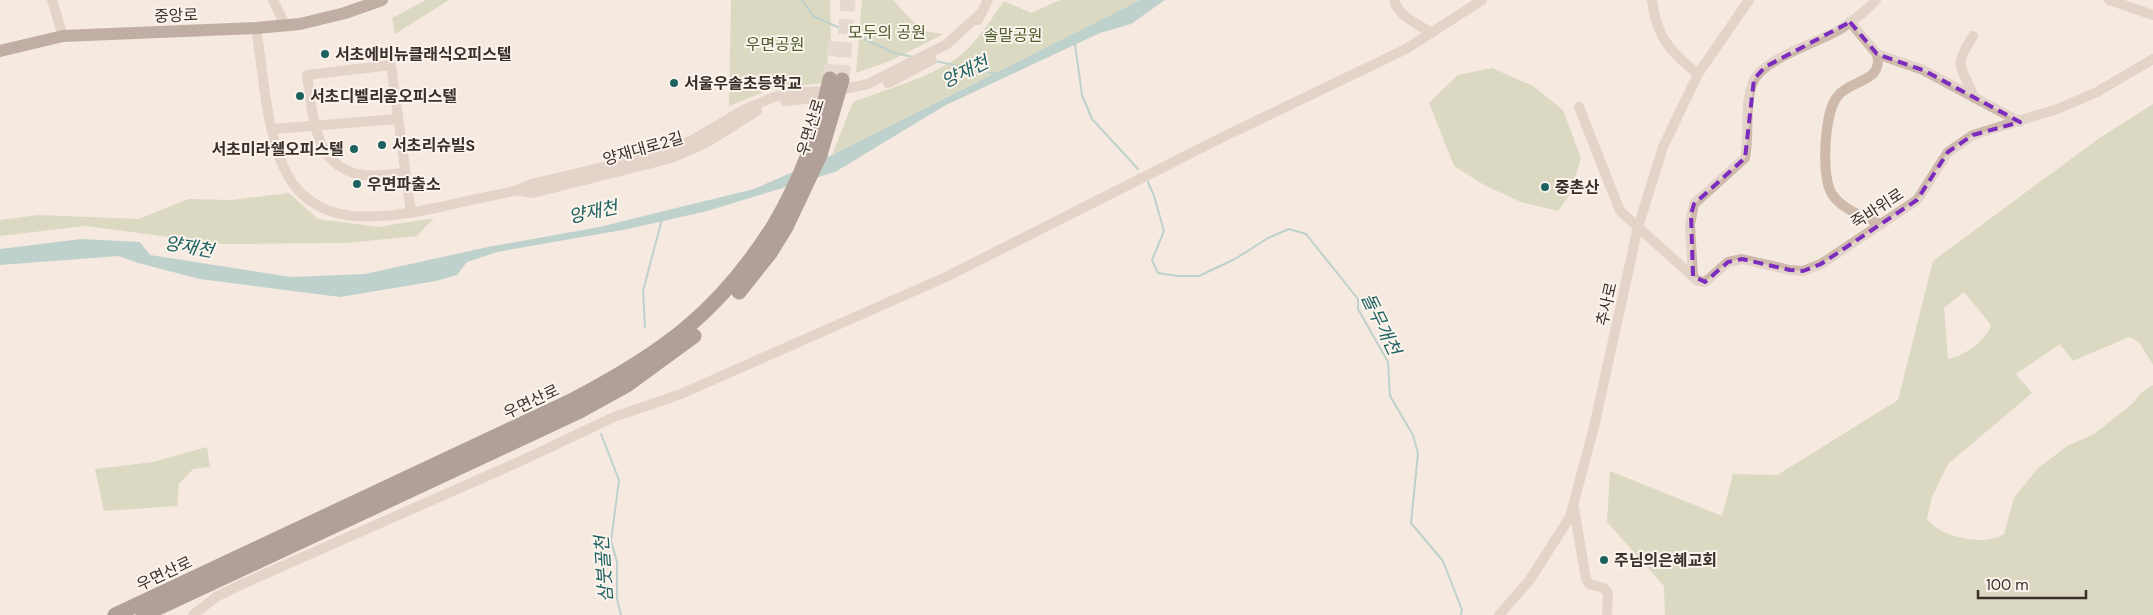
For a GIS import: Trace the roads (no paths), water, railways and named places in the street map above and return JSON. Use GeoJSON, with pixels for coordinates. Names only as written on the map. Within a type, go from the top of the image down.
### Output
{"type":"FeatureCollection","features":[{"type":"Feature","properties":{"kind":"highway","name":"우면산로"},"geometry":{"type":"LineString","coordinates":[[143,615],[580,411],[627,385],[669,356],[728,305],[770,253],[780,227],[820,155],[836,79]]}},
{"type":"Feature","properties":{"kind":"highway","name":"우면산로"},"geometry":{"type":"LineString","coordinates":[[115,615],[573,400],[624,373],[696,322],[721,297],[780,227]]}},
{"type":"Feature","properties":{"kind":"main road","name":"중앙로"},"geometry":{"type":"LineString","coordinates":[[0,52],[63,36],[256,28],[285,25],[346,13],[382,0]]}},
{"type":"Feature","properties":{"kind":"street"},"geometry":{"type":"LineString","coordinates":[[52,0],[63,36]]}},
{"type":"Feature","properties":{"kind":"street"},"geometry":{"type":"LineString","coordinates":[[273,0],[285,25]]}},
{"type":"Feature","properties":{"kind":"street","name":"양재대로2길"},"geometry":{"type":"LineString","coordinates":[[256,28],[272,129],[280,157],[288,175],[302,192],[322,208],[347,216],[366,218],[411,213],[515,191],[531,184],[666,152],[694,140],[745,109],[774,97],[800,92],[835,91],[877,81],[908,69],[950,46],[977,23],[988,0]]}},
{"type":"Feature","properties":{"kind":"street"},"geometry":{"type":"LineString","coordinates":[[1394,0],[1396,8],[1402,14],[1432,33]]}},
{"type":"Feature","properties":{"kind":"street"},"geometry":{"type":"LineString","coordinates":[[193,615],[216,597],[240,585],[523,460],[582,431],[614,417],[681,394],[948,276],[1225,136],[1406,49],[1482,0]]}},
{"type":"Feature","properties":{"kind":"street"},"geometry":{"type":"LineString","coordinates":[[1652,0],[1657,28],[1666,44],[1698,74]]}},
{"type":"Feature","properties":{"kind":"street","name":"추사로"},"geometry":{"type":"LineString","coordinates":[[1499,615],[1529,581],[1570,517],[1598,409],[1638,228],[1663,147],[1698,74],[1749,0]]}},
{"type":"Feature","properties":{"kind":"street"},"geometry":{"type":"LineString","coordinates":[[1693,276],[1691,214],[1694,204],[1745,158],[1750,91],[1754,79],[1765,67],[1864,14],[1876,0]]}},
{"type":"Feature","properties":{"kind":"street"},"geometry":{"type":"LineString","coordinates":[[2109,0],[2153,15]]}},
{"type":"Feature","properties":{"kind":"street"},"geometry":{"type":"LineString","coordinates":[[1850,22],[1877,54],[1879,63],[1875,73],[1869,79],[1854,83],[1838,95],[1830,106],[1826,125],[1826,143],[1831,193],[1844,206],[1881,224]]}},
{"type":"Feature","properties":{"kind":"street"},"geometry":{"type":"LineString","coordinates":[[1974,36],[1963,52],[1960,70],[1974,98]]}},
{"type":"Feature","properties":{"kind":"street"},"geometry":{"type":"LineString","coordinates":[[1877,54],[1923,70],[2020,122]]}},
{"type":"Feature","properties":{"kind":"street","name":"죽바위로"},"geometry":{"type":"LineString","coordinates":[[1693,276],[1698,281],[1704,282],[1728,262],[1742,259],[1790,270],[1803,271],[1821,264],[1917,200],[1948,152],[1973,135],[2020,122],[2097,92],[2153,59]]}},
{"type":"Feature","properties":{"kind":"street"},"geometry":{"type":"LineString","coordinates":[[406,173],[370,175],[353,173],[344,169],[327,156],[318,140],[307,75],[391,65],[406,173],[411,213]]}},
{"type":"Feature","properties":{"kind":"street"},"geometry":{"type":"LineString","coordinates":[[1579,107],[1620,211],[1693,276]]}},
{"type":"Feature","properties":{"kind":"street"},"geometry":{"type":"LineString","coordinates":[[272,129],[398,118]]}},
{"type":"Feature","properties":{"kind":"street"},"geometry":{"type":"LineString","coordinates":[[1574,505],[1586,580],[1588,584],[1604,588],[1608,593],[1606,615]]}},
{"type":"Feature","properties":{"kind":"water"},"geometry":{"type":"Polygon","coordinates":[[[1140,0],[1165,0],[1131,24],[1100,33],[946,105],[835,172],[707,211],[628,229],[497,252],[467,262],[457,275],[436,281],[340,297],[200,279],[138,263],[119,256],[0,265],[0,249],[81,239],[140,242],[150,255],[291,277],[365,274],[488,247],[599,227],[754,189],[832,155],[1140,0]]]}},
{"type":"Feature","properties":{"kind":"waterway"},"geometry":{"type":"LineString","coordinates":[[802,0],[813,16],[895,53],[913,57]]}},
{"type":"Feature","properties":{"kind":"waterway","name":"돌무개천"},"geometry":{"type":"LineString","coordinates":[[1075,44],[1082,95],[1092,119],[1138,169]]}},
{"type":"Feature","properties":{"kind":"waterway","name":"양재천"},"geometry":{"type":"LineString","coordinates":[[935,61],[996,74]]}},
{"type":"Feature","properties":{"kind":"waterway","name":"돌무개천"},"geometry":{"type":"LineString","coordinates":[[1148,182],[1164,231],[1152,260],[1158,273],[1178,276],[1199,276],[1235,259],[1268,238],[1289,229],[1306,234],[1358,299],[1358,309],[1388,362],[1390,396],[1413,435],[1418,453],[1411,523],[1443,561],[1462,610],[1461,615]]}},
{"type":"Feature","properties":{"kind":"waterway","name":"삼붓골천"},"geometry":{"type":"LineString","coordinates":[[645,327],[643,291],[662,219]]}},
{"type":"Feature","properties":{"kind":"waterway","name":"삼붓골천"},"geometry":{"type":"LineString","coordinates":[[601,434],[619,480],[611,541],[617,562],[617,599],[621,615]]}},
{"type":"Feature","properties":{"kind":"tunnel"},"geometry":{"type":"LineString","coordinates":[[842,80],[848,0]]}},
{"type":"Feature","properties":{"kind":"tunnel"},"geometry":{"type":"LineString","coordinates":[[830,79],[837,36]]}},
{"type":"Feature","properties":{"kind":"place","name":"서초에비뉴클래식오피스텔"},"geometry":{"type":"Point","coordinates":[325,54]}},
{"type":"Feature","properties":{"kind":"place","name":"서울우솔초등학교"},"geometry":{"type":"Point","coordinates":[674,83]}},
{"type":"Feature","properties":{"kind":"place","name":"서초디벨리움오피스텔"},"geometry":{"type":"Point","coordinates":[300,96]}},
{"type":"Feature","properties":{"kind":"place","name":"서초리슈빌S"},"geometry":{"type":"Point","coordinates":[382,145]}},
{"type":"Feature","properties":{"kind":"place","name":"서초미라쉘오피스텔"},"geometry":{"type":"Point","coordinates":[354,149]}},
{"type":"Feature","properties":{"kind":"place","name":"우면파출소"},"geometry":{"type":"Point","coordinates":[357,184]}},
{"type":"Feature","properties":{"kind":"place","name":"중촌산"},"geometry":{"type":"Point","coordinates":[1545,187]}},
{"type":"Feature","properties":{"kind":"place","name":"주님의은혜교회"},"geometry":{"type":"Point","coordinates":[1604,560]}},
{"type":"Feature","properties":{"kind":"park label","name":"모두의 공원"},"geometry":{"type":"Point","coordinates":[887,32]}},
{"type":"Feature","properties":{"kind":"park label","name":"솔말공원"},"geometry":{"type":"Point","coordinates":[1013,35]}},
{"type":"Feature","properties":{"kind":"park label","name":"우면공원"},"geometry":{"type":"Point","coordinates":[775,44]}}]}
